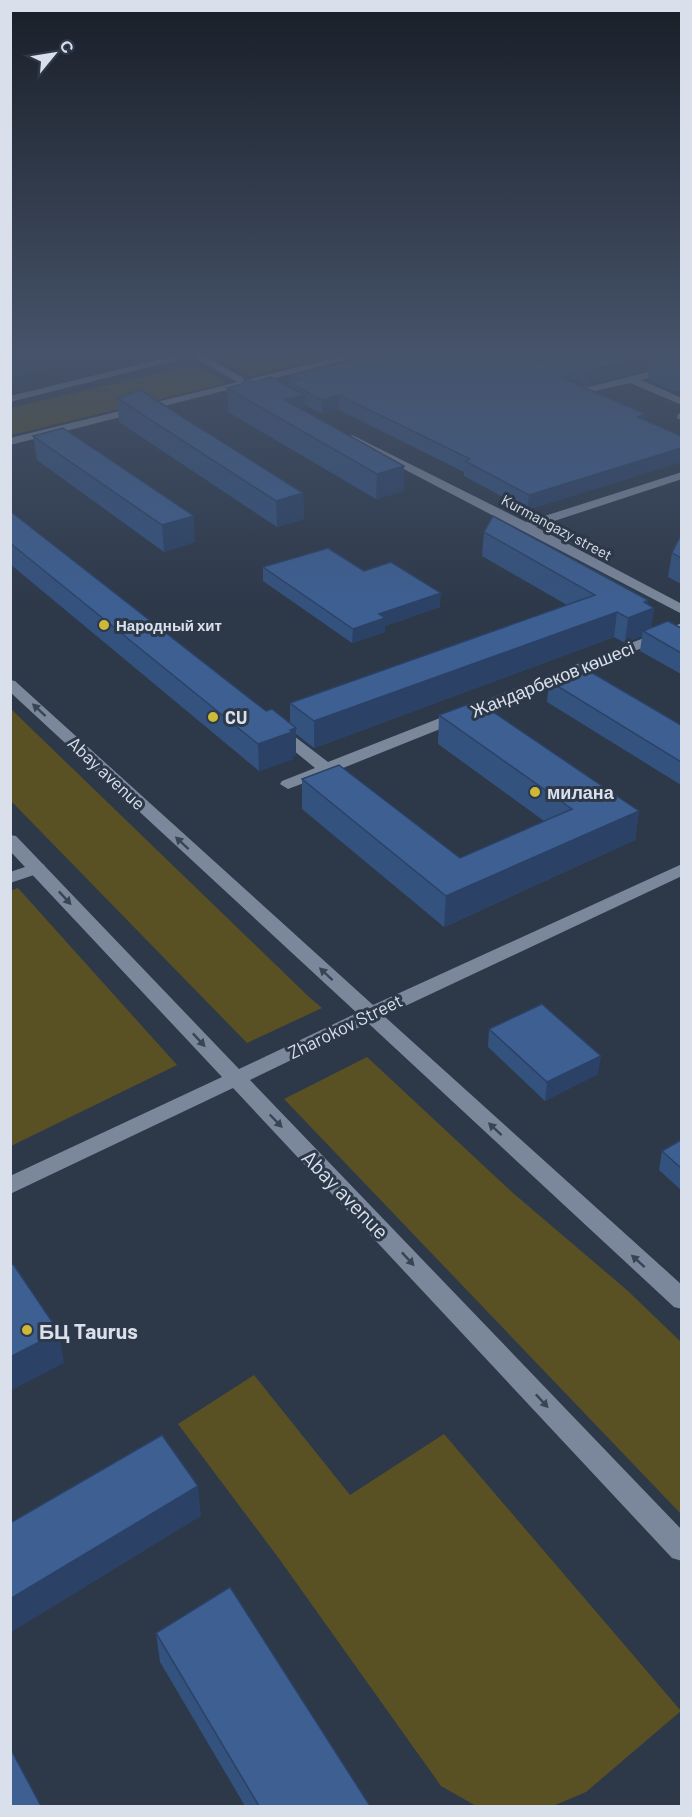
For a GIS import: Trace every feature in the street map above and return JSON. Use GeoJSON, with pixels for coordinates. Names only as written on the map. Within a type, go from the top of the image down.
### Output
{"type":"FeatureCollection","features":[{"type":"Feature","properties":{"kind":"street","name":"Kurmangazy street"},"geometry":{"type":"LineString","coordinates":[[352,439],[525,526],[681,610]]}},
{"type":"Feature","properties":{"kind":"street"},"geometry":{"type":"LineString","coordinates":[[525,526],[681,475]]}},
{"type":"Feature","properties":{"kind":"street","name":"Жандарбеков көшесі"},"geometry":{"type":"LineString","coordinates":[[288,784],[681,627]]}},
{"type":"Feature","properties":{"kind":"street","name":"Abay avenue"},"geometry":{"type":"LineString","coordinates":[[10,684],[681,1300]]}},
{"type":"Feature","properties":{"kind":"street"},"geometry":{"type":"LineString","coordinates":[[261,717],[327,769]]}},
{"type":"Feature","properties":{"kind":"street","name":"Abay avenue"},"geometry":{"type":"LineString","coordinates":[[10,840],[681,1549]]}},
{"type":"Feature","properties":{"kind":"street"},"geometry":{"type":"LineString","coordinates":[[10,878],[37,868]]}},
{"type":"Feature","properties":{"kind":"street","name":"Zharokov Street"},"geometry":{"type":"LineString","coordinates":[[10,1186],[681,869]]}},
{"type":"Feature","properties":{"kind":"shaded area"},"geometry":{"type":"Polygon","coordinates":[[[11,709],[322,1008],[247,1043],[11,801],[11,709]]]}},
{"type":"Feature","properties":{"kind":"shaded area"},"geometry":{"type":"Polygon","coordinates":[[[18,888],[177,1065],[11,1146],[10,891],[18,888]]]}},
{"type":"Feature","properties":{"kind":"shaded area"},"geometry":{"type":"Polygon","coordinates":[[[367,1057],[513,1193],[628,1291],[681,1342],[681,1514],[284,1099],[367,1057]]]}},
{"type":"Feature","properties":{"kind":"shaded area"},"geometry":{"type":"Polygon","coordinates":[[[254,1375],[350,1495],[444,1434],[681,1711],[586,1792],[553,1806],[476,1806],[441,1786],[280,1560],[178,1424],[254,1375]]]}},
{"type":"Feature","properties":{"kind":"building"},"geometry":{"type":"Polygon","coordinates":[[[37,439],[79,439],[194,516],[162,525],[37,439]]]}},
{"type":"Feature","properties":{"kind":"building"},"geometry":{"type":"Polygon","coordinates":[[[180,439],[217,439],[303,493],[276,501],[180,439]]]}},
{"type":"Feature","properties":{"kind":"building"},"geometry":{"type":"Polygon","coordinates":[[[316,439],[355,439],[404,466],[377,474],[316,439]]]}},
{"type":"Feature","properties":{"kind":"building"},"geometry":{"type":"Polygon","coordinates":[[[429,439],[681,439],[681,448],[529,495],[465,461],[470,459],[429,439]]]}},
{"type":"Feature","properties":{"kind":"building"},"geometry":{"type":"Polygon","coordinates":[[[10,511],[266,711],[272,709],[296,728],[290,730],[292,732],[258,744],[10,543],[10,511]]]}},
{"type":"Feature","properties":{"kind":"building"},"geometry":{"type":"Polygon","coordinates":[[[493,516],[648,600],[644,602],[654,608],[628,618],[617,612],[314,721],[290,703],[595,595],[484,532],[493,516]]]}},
{"type":"Feature","properties":{"kind":"building"},"geometry":{"type":"Polygon","coordinates":[[[681,537],[681,558],[672,553],[681,537]]]}},
{"type":"Feature","properties":{"kind":"building"},"geometry":{"type":"Polygon","coordinates":[[[328,548],[364,571],[391,562],[441,593],[379,614],[385,618],[353,629],[263,567],[328,548]]]}},
{"type":"Feature","properties":{"kind":"building"},"geometry":{"type":"Polygon","coordinates":[[[668,621],[681,628],[681,653],[643,631],[668,621]]]}},
{"type":"Feature","properties":{"kind":"building"},"geometry":{"type":"Polygon","coordinates":[[[584,668],[681,725],[681,762],[549,681],[584,668]]]}},
{"type":"Feature","properties":{"kind":"building"},"geometry":{"type":"Polygon","coordinates":[[[477,701],[639,811],[446,896],[302,779],[339,765],[460,858],[572,809],[439,715],[477,701]]]}},
{"type":"Feature","properties":{"kind":"building"},"geometry":{"type":"Polygon","coordinates":[[[542,1004],[601,1056],[547,1082],[489,1029],[542,1004]]]}},
{"type":"Feature","properties":{"kind":"building"},"geometry":{"type":"Polygon","coordinates":[[[681,1140],[681,1168],[662,1151],[681,1140]]]}},
{"type":"Feature","properties":{"kind":"building"},"geometry":{"type":"Polygon","coordinates":[[[13,1264],[59,1332],[10,1357],[10,1265],[13,1264]]]}},
{"type":"Feature","properties":{"kind":"building"},"geometry":{"type":"Polygon","coordinates":[[[162,1435],[198,1486],[10,1599],[10,1523],[162,1435]]]}},
{"type":"Feature","properties":{"kind":"building"},"geometry":{"type":"Polygon","coordinates":[[[230,1587],[370,1806],[259,1806],[156,1633],[230,1587]]]}},
{"type":"Feature","properties":{"kind":"building"},"geometry":{"type":"Polygon","coordinates":[[[10,1748],[41,1806],[10,1806],[10,1748]]]}},
{"type":"Feature","properties":{"kind":"place","name":"Народный хит"},"geometry":{"type":"Point","coordinates":[104,625]}},
{"type":"Feature","properties":{"kind":"place","name":"CU"},"geometry":{"type":"Point","coordinates":[213,717]}},
{"type":"Feature","properties":{"kind":"place","name":"милана"},"geometry":{"type":"Point","coordinates":[535,792]}},
{"type":"Feature","properties":{"kind":"place","name":"БЦ Taurus"},"geometry":{"type":"Point","coordinates":[27,1330]}}]}
